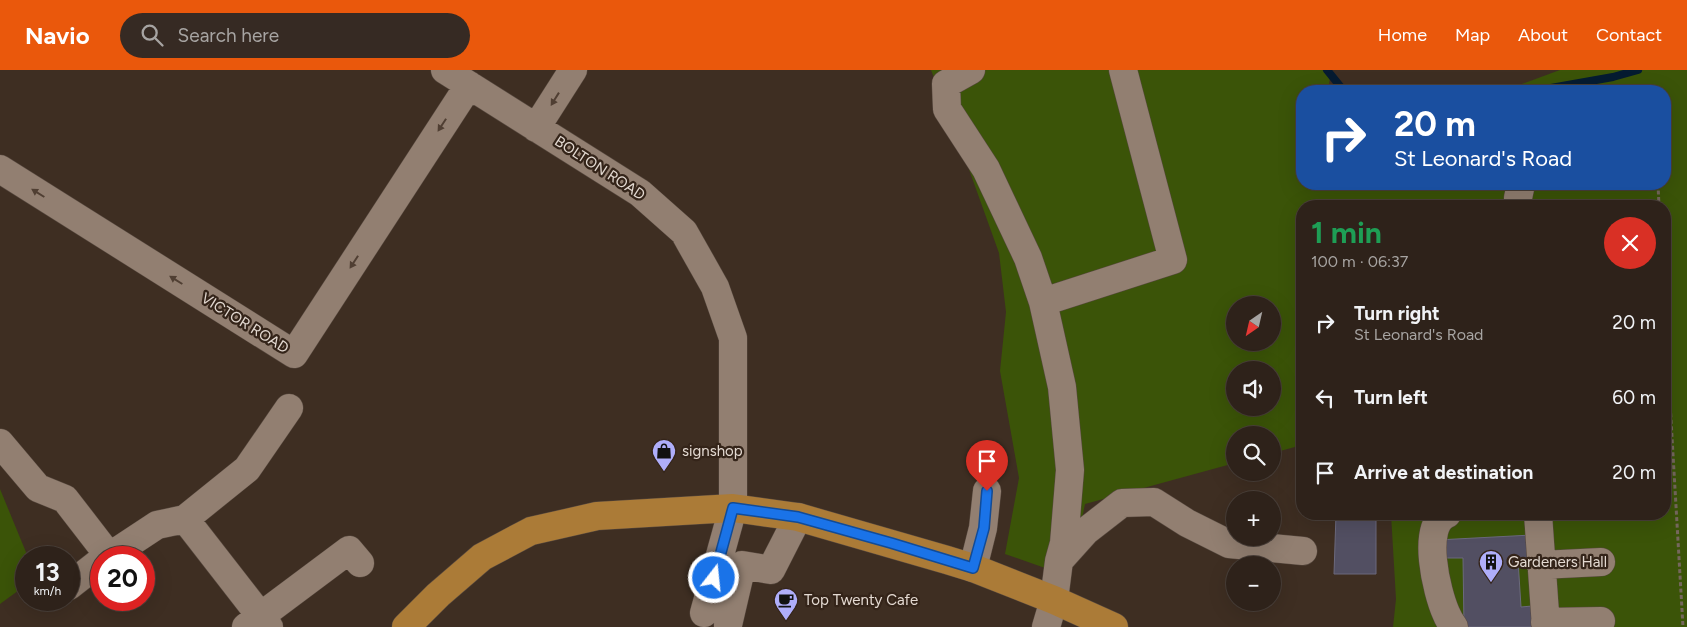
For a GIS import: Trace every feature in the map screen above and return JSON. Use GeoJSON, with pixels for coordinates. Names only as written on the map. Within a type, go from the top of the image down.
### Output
{"type":"FeatureCollection","features":[{"type":"Feature","properties":{"kind":"main road"},"geometry":{"type":"LineString","coordinates":[[406,627],[438,595],[482,557],[531,531],[596,516],[733,508],[798,517],[973,568],[1054,600],[1114,627]]}},
{"type":"Feature","properties":{"kind":"street","name":"BOLTON ROAD"},"geometry":{"type":"LineString","coordinates":[[444,70],[640,193],[684,232],[715,286],[733,338],[733,508],[704,613]]}},
{"type":"Feature","properties":{"kind":"street"},"geometry":{"type":"LineString","coordinates":[[536,128],[573,70]]}},
{"type":"Feature","properties":{"kind":"street"},"geometry":{"type":"LineString","coordinates":[[971,70],[946,84],[947,109],[986,169],[1028,258],[1043,302],[1062,387],[1070,470],[1064,543],[1059,561],[1054,600],[1046,627]]}},
{"type":"Feature","properties":{"kind":"street"},"geometry":{"type":"LineString","coordinates":[[1043,302],[1173,260],[1123,70]]}},
{"type":"Feature","properties":{"kind":"street","name":"VICTOR ROAD"},"geometry":{"type":"LineString","coordinates":[[0,169],[294,354],[469,85]]}},
{"type":"Feature","properties":{"kind":"street"},"geometry":{"type":"LineString","coordinates":[[125,546],[157,525],[185,519],[247,469],[289,408]]}},
{"type":"Feature","properties":{"kind":"street"},"geometry":{"type":"LineString","coordinates":[[0,443],[38,488],[65,499],[98,546]]}},
{"type":"Feature","properties":{"kind":"street"},"geometry":{"type":"LineString","coordinates":[[973,568],[984,528],[987,491]]}},
{"type":"Feature","properties":{"kind":"street"},"geometry":{"type":"LineString","coordinates":[[1059,561],[1086,531],[1122,503],[1154,502],[1187,523],[1229,544],[1303,551]]}},
{"type":"Feature","properties":{"kind":"street"},"geometry":{"type":"LineString","coordinates":[[728,625],[742,565],[771,570],[798,517]]}},
{"type":"Feature","properties":{"kind":"street"},"geometry":{"type":"LineString","coordinates":[[185,519],[258,623],[349,550],[360,563]]}},
{"type":"Feature","properties":{"kind":"street"},"geometry":{"type":"LineString","coordinates":[[1440,520],[1436,526],[1433,540],[1433,564],[1443,605],[1454,627]]}},
{"type":"Feature","properties":{"kind":"street"},"geometry":{"type":"LineString","coordinates":[[1538,520],[1546,624],[1601,621]]}},
{"type":"Feature","properties":{"kind":"street"},"geometry":{"type":"LineString","coordinates":[[1541,565],[1601,562]]}},
{"type":"Feature","properties":{"kind":"street"},"geometry":{"type":"LineString","coordinates":[[80,578],[90,570]]}},
{"type":"Feature","properties":{"kind":"path"},"geometry":{"type":"LineString","coordinates":[[1671,426],[1682,627]]}},
{"type":"Feature","properties":{"kind":"green space"},"geometry":{"type":"Polygon","coordinates":[[[931,70],[1331,70],[1329,85],[1296,85],[1296,190],[1671,190],[1671,85],[1519,85],[1560,70],[1687,70],[1687,627],[1393,627],[1396,599],[1391,520],[1671,520],[1671,200],[1296,200],[1296,447],[1281,451],[1281,426],[1226,426],[1226,465],[1085,504],[1079,533],[1062,574],[1005,554],[1019,478],[1000,371],[1006,312],[999,253],[931,70]]]}},
{"type":"Feature","properties":{"kind":"green space"},"geometry":{"type":"Polygon","coordinates":[[[0,489],[23,546],[15,546],[15,593],[0,604],[0,489]]]}},
{"type":"Feature","properties":{"kind":"building"},"geometry":{"type":"Polygon","coordinates":[[[1336,520],[1376,520],[1376,574],[1334,574],[1336,520]]]}},
{"type":"Feature","properties":{"kind":"building","name":"Gardeners Hall"},"geometry":{"type":"Polygon","coordinates":[[[1532,535],[1534,559],[1518,560],[1521,607],[1532,606],[1532,627],[1464,627],[1463,558],[1436,558],[1437,540],[1532,535]]]}},
{"type":"Feature","properties":{"kind":"waterway"},"geometry":{"type":"LineString","coordinates":[[1327,70],[1339,85]]}},
{"type":"Feature","properties":{"kind":"waterway"},"geometry":{"type":"LineString","coordinates":[[1568,85],[1613,77],[1638,70]]}},
{"type":"Feature","properties":{"kind":"place","name":"signshop"},"geometry":{"type":"Point","coordinates":[664,472]}},
{"type":"Feature","properties":{"kind":"place","name":"Gardeners Hall"},"geometry":{"type":"Point","coordinates":[1491,583]}},
{"type":"Feature","properties":{"kind":"place","name":"Top Twenty Cafe"},"geometry":{"type":"Point","coordinates":[786,621]}},
{"type":"Feature","properties":{"kind":"route"},"geometry":{"type":"LineString","coordinates":[[714,578],[733,508],[798,517],[973,568],[984,528],[987,491]]}}]}
